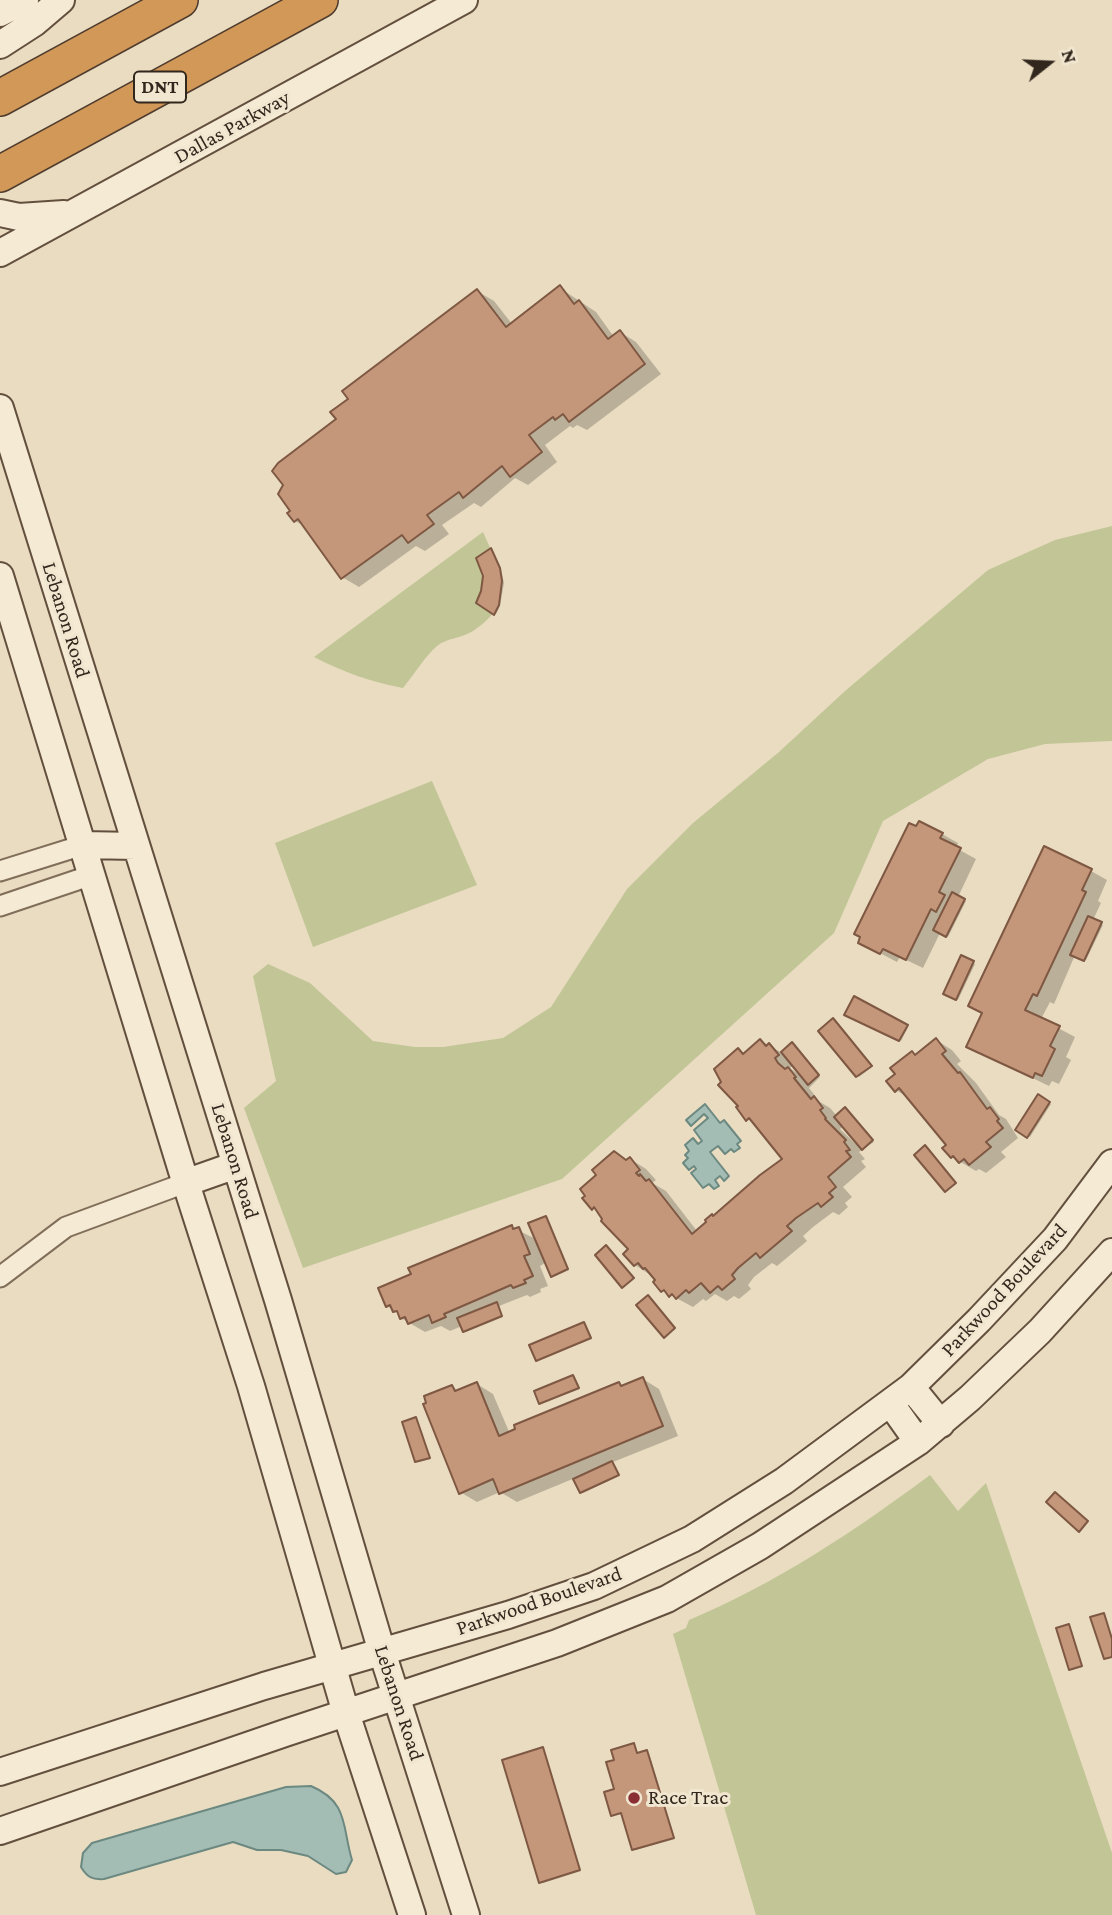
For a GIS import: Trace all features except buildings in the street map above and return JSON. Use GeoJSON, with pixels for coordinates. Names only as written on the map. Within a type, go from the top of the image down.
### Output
{"type":"FeatureCollection","features":[{"type":"Feature","properties":{"kind":"highway"},"geometry":{"type":"LineString","coordinates":[[0,98],[180,0]]}},
{"type":"Feature","properties":{"kind":"highway","name":"DNT"},"geometry":{"type":"LineString","coordinates":[[0,174],[320,0]]}},
{"type":"Feature","properties":{"kind":"main road"},"geometry":{"type":"LineString","coordinates":[[0,13],[25,0]]}},
{"type":"Feature","properties":{"kind":"main road"},"geometry":{"type":"LineString","coordinates":[[0,45],[34,23],[61,0]]}},
{"type":"Feature","properties":{"kind":"main road","name":"Dallas Parkway"},"geometry":{"type":"LineString","coordinates":[[0,253],[464,0]]}},
{"type":"Feature","properties":{"kind":"main road"},"geometry":{"type":"LineString","coordinates":[[0,213],[19,217],[75,213]]}},
{"type":"Feature","properties":{"kind":"main road","name":"Lebanon Road"},"geometry":{"type":"LineString","coordinates":[[0,408],[278,1300],[382,1652],[466,1915]]}},
{"type":"Feature","properties":{"kind":"main road"},"geometry":{"type":"LineString","coordinates":[[0,576],[185,1183],[251,1386],[346,1713],[412,1915]]}},
{"type":"Feature","properties":{"kind":"main road"},"geometry":{"type":"LineString","coordinates":[[83,845],[136,846]]}},
{"type":"Feature","properties":{"kind":"main road"},"geometry":{"type":"LineString","coordinates":[[92,875],[136,846]]}},
{"type":"Feature","properties":{"kind":"main road","name":"Parkwood Boulevard"},"geometry":{"type":"LineString","coordinates":[[0,1772],[264,1686],[508,1615],[594,1586],[692,1539],[784,1481],[911,1387],[1055,1239],[1112,1163]]}},
{"type":"Feature","properties":{"kind":"main road"},"geometry":{"type":"LineString","coordinates":[[185,1183],[236,1165]]}},
{"type":"Feature","properties":{"kind":"main road","name":"Parkwood Boulevard"},"geometry":{"type":"LineString","coordinates":[[0,1831],[557,1643],[667,1599],[760,1546],[918,1443],[1040,1331],[1112,1252]]}},
{"type":"Feature","properties":{"kind":"main road"},"geometry":{"type":"LineString","coordinates":[[911,1387],[941,1424]]}},
{"type":"Feature","properties":{"kind":"main road"},"geometry":{"type":"LineString","coordinates":[[891,1404],[918,1443]]}},
{"type":"Feature","properties":{"kind":"street"},"geometry":{"type":"LineString","coordinates":[[0,871],[83,845]]}},
{"type":"Feature","properties":{"kind":"street"},"geometry":{"type":"LineString","coordinates":[[0,906],[92,875]]}},
{"type":"Feature","properties":{"kind":"street"},"geometry":{"type":"LineString","coordinates":[[0,1277],[66,1227],[185,1183]]}},
{"type":"Feature","properties":{"kind":"green space"},"geometry":{"type":"Polygon","coordinates":[[[1112,526],[1112,741],[1045,744],[988,759],[883,821],[834,933],[562,1179],[303,1268],[244,1108],[276,1081],[253,976],[268,964],[310,983],[373,1041],[415,1047],[443,1047],[503,1038],[551,1007],[627,889],[693,823],[988,570],[1055,540],[1112,526]]]}},
{"type":"Feature","properties":{"kind":"green space"},"geometry":{"type":"Polygon","coordinates":[[[483,532],[500,573],[501,597],[496,609],[473,631],[437,646],[403,688],[357,676],[314,657],[483,532]]]}},
{"type":"Feature","properties":{"kind":"green space"},"geometry":{"type":"Polygon","coordinates":[[[432,781],[477,885],[313,947],[275,843],[432,781]]]}},
{"type":"Feature","properties":{"kind":"green space"},"geometry":{"type":"Polygon","coordinates":[[[930,1475],[958,1511],[986,1483],[1112,1853],[1112,1915],[756,1915],[673,1634],[686,1628],[689,1620],[752,1590],[814,1555],[930,1475]]]}},
{"type":"Feature","properties":{"kind":"water"},"geometry":{"type":"Polygon","coordinates":[[[705,1104],[720,1123],[724,1120],[741,1141],[737,1144],[740,1148],[734,1152],[731,1149],[725,1154],[718,1146],[710,1152],[729,1176],[724,1181],[720,1176],[715,1180],[719,1186],[714,1189],[709,1184],[703,1188],[691,1173],[696,1169],[694,1166],[689,1170],[683,1163],[688,1158],[685,1155],[689,1151],[685,1145],[693,1138],[698,1144],[702,1141],[694,1130],[708,1118],[704,1114],[691,1126],[686,1120],[705,1104]]]}},
{"type":"Feature","properties":{"kind":"water"},"geometry":{"type":"Polygon","coordinates":[[[311,1786],[332,1800],[342,1817],[352,1860],[346,1872],[336,1874],[308,1856],[281,1850],[257,1850],[233,1842],[104,1879],[90,1877],[81,1867],[83,1853],[92,1843],[286,1787],[311,1786]]]}},
{"type":"Feature","properties":{"kind":"place","name":"Race Trac"},"geometry":{"type":"Point","coordinates":[634,1798]}}]}
